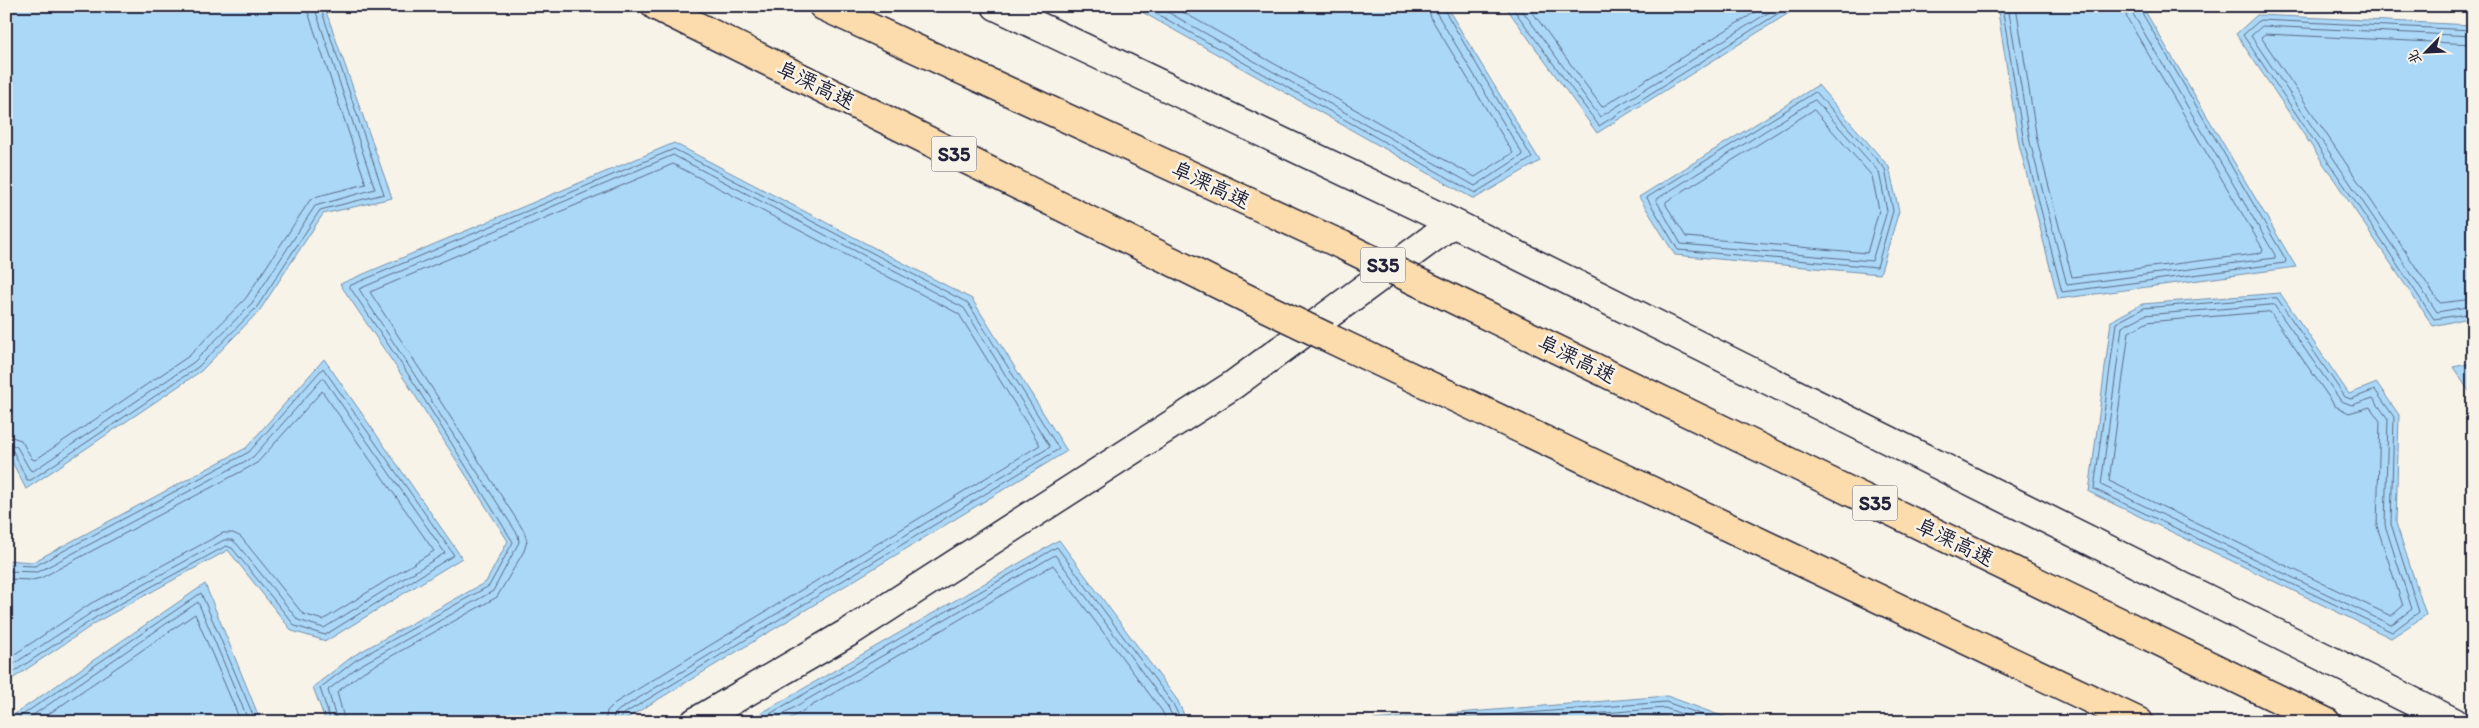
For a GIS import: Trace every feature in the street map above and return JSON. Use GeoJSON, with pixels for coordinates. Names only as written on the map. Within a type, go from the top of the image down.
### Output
{"type":"FeatureCollection","features":[{"type":"Feature","properties":{"kind":"highway","name":"阜溧高速"},"geometry":{"type":"LineString","coordinates":[[656,6],[1252,301],[2139,722]]}},
{"type":"Feature","properties":{"kind":"highway","name":"阜溧高速"},"geometry":{"type":"LineString","coordinates":[[823,6],[1424,284],[2326,722]]}},
{"type":"Feature","properties":{"kind":"street"},"geometry":{"type":"LineString","coordinates":[[996,6],[1453,223],[2454,722]]}},
{"type":"Feature","properties":{"kind":"street"},"geometry":{"type":"LineString","coordinates":[[695,722],[851,631],[1233,385],[1453,223]]}},
{"type":"Feature","properties":{"kind":"water"},"geometry":{"type":"Polygon","coordinates":[[[6,6],[324,6],[392,198],[323,214],[260,310],[201,371],[26,489],[6,450],[6,6]]]}},
{"type":"Feature","properties":{"kind":"water"},"geometry":{"type":"Polygon","coordinates":[[[1137,6],[1446,6],[1540,161],[1474,199],[1135,8],[1137,6]]]}},
{"type":"Feature","properties":{"kind":"water"},"geometry":{"type":"Polygon","coordinates":[[[1505,6],[1800,6],[1597,133],[1505,6]]]}},
{"type":"Feature","properties":{"kind":"water"},"geometry":{"type":"Polygon","coordinates":[[[1997,6],[2142,6],[2296,267],[2058,299],[2019,144],[1997,6]]]}},
{"type":"Feature","properties":{"kind":"water"},"geometry":{"type":"Polygon","coordinates":[[[2257,15],[2473,25],[2473,317],[2433,326],[2236,34],[2257,15]]]}},
{"type":"Feature","properties":{"kind":"water"},"geometry":{"type":"Polygon","coordinates":[[[1818,85],[1889,167],[1899,211],[1880,274],[1675,255],[1639,197],[1818,85]]]}},
{"type":"Feature","properties":{"kind":"water"},"geometry":{"type":"Polygon","coordinates":[[[674,143],[972,299],[1067,451],[621,722],[326,722],[313,687],[353,656],[486,582],[508,541],[409,386],[340,284],[674,143]]]}},
{"type":"Feature","properties":{"kind":"water"},"geometry":{"type":"Polygon","coordinates":[[[2280,293],[2349,394],[2377,383],[2399,415],[2396,523],[2426,615],[2391,638],[2089,492],[2111,321],[2142,304],[2280,293]]]}},
{"type":"Feature","properties":{"kind":"water"},"geometry":{"type":"Polygon","coordinates":[[[324,359],[462,558],[326,641],[292,631],[228,550],[100,620],[6,683],[6,560],[33,562],[246,448],[324,359]]]}},
{"type":"Feature","properties":{"kind":"water"},"geometry":{"type":"Polygon","coordinates":[[[2473,363],[2473,397],[2453,367],[2473,363]]]}},
{"type":"Feature","properties":{"kind":"water"},"geometry":{"type":"Polygon","coordinates":[[[1059,540],[1178,701],[1187,722],[746,722],[1059,540]]]}},
{"type":"Feature","properties":{"kind":"water"},"geometry":{"type":"Polygon","coordinates":[[[205,584],[261,722],[6,722],[6,720],[205,584]]]}},
{"type":"Feature","properties":{"kind":"water"},"geometry":{"type":"Polygon","coordinates":[[[1667,696],[1738,722],[1347,722],[1667,696]]]}}]}
